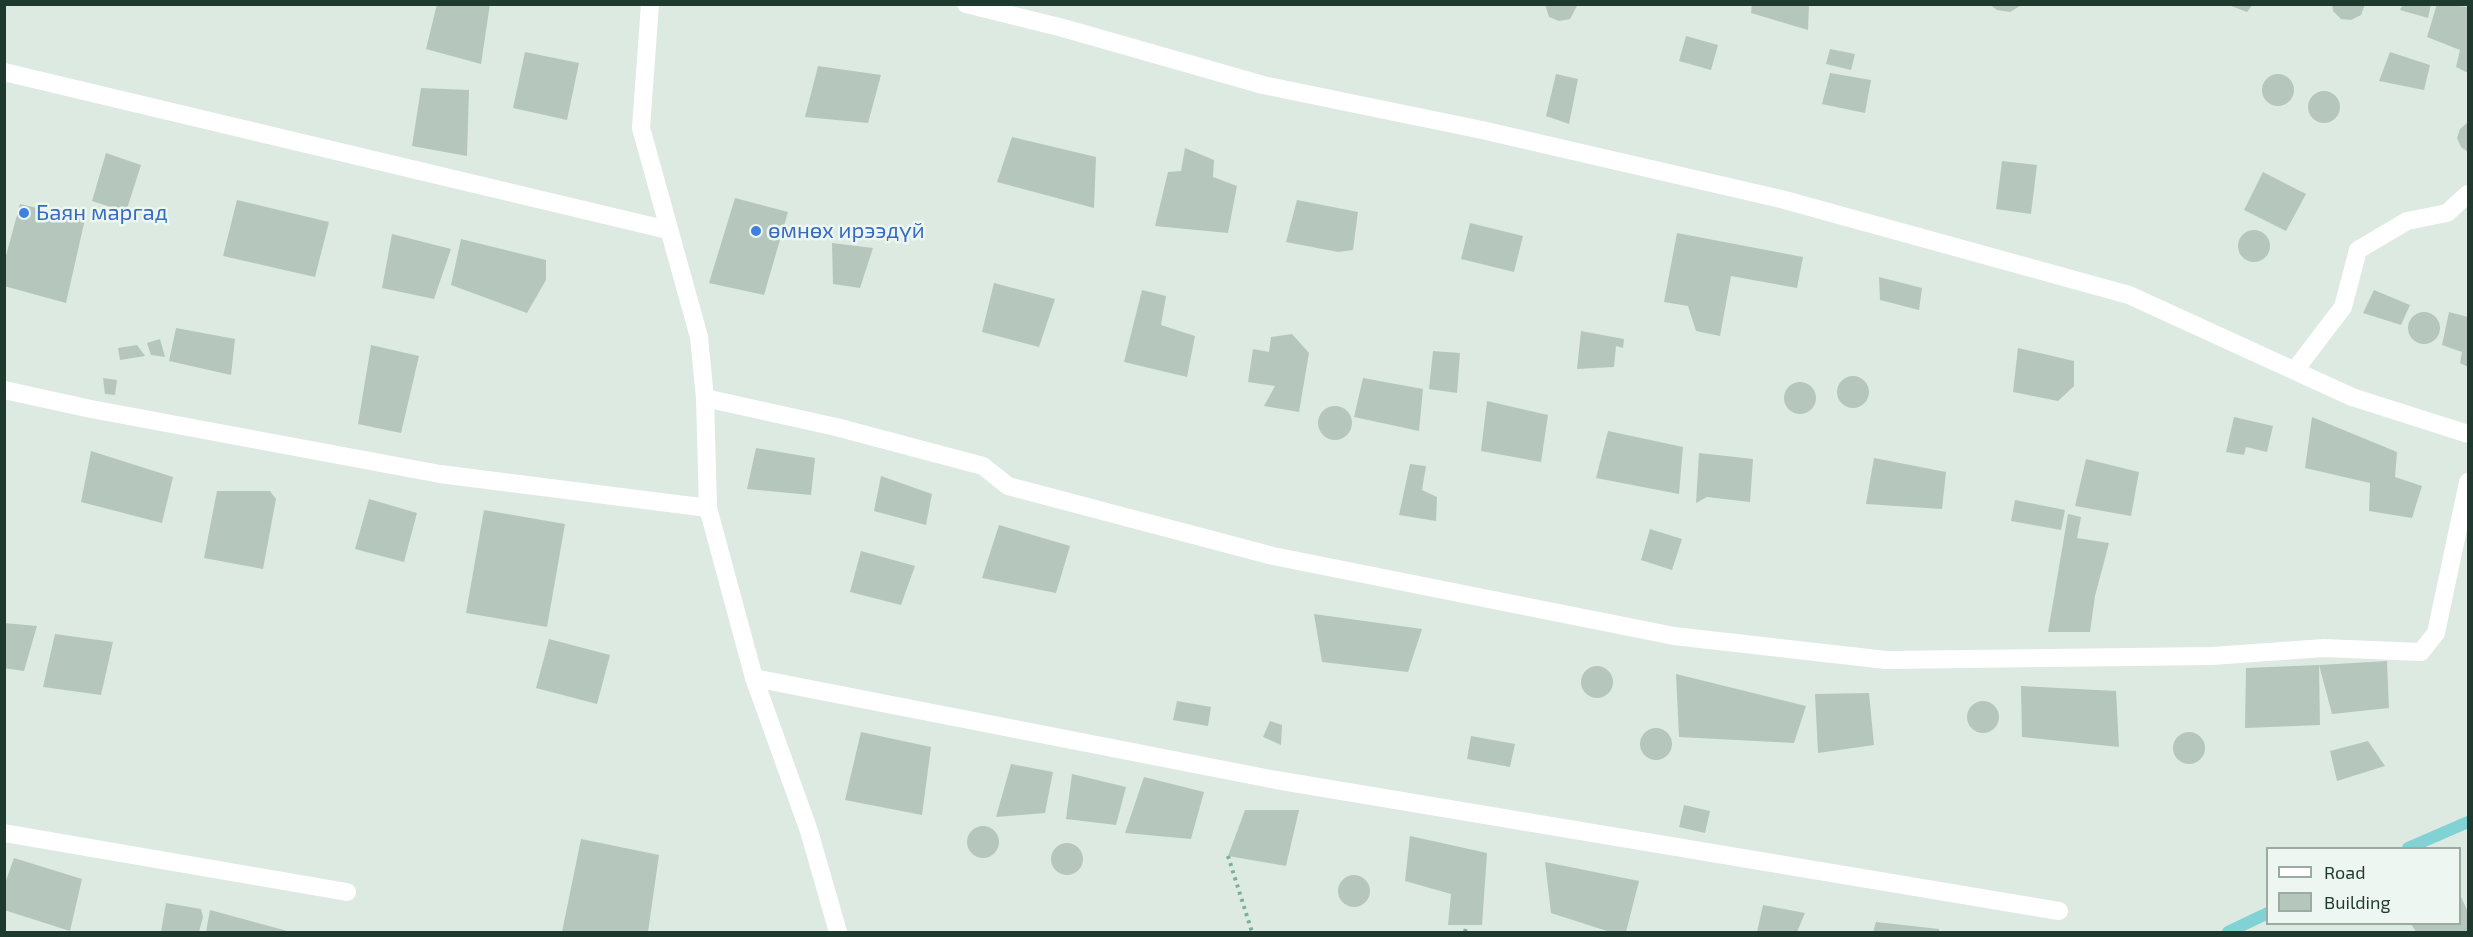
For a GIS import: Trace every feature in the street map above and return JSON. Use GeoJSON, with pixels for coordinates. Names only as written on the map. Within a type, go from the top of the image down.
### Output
{"type":"FeatureCollection","features":[{"type":"Feature","properties":{"kind":"street"},"geometry":{"type":"LineString","coordinates":[[650,4],[641,128],[699,336],[705,398],[708,508],[754,678],[809,831],[838,933]]}},
{"type":"Feature","properties":{"kind":"street"},"geometry":{"type":"LineString","coordinates":[[966,4],[1063,28],[1263,85],[1493,133],[1803,206],[2129,295],[2352,397],[2469,434]]}},
{"type":"Feature","properties":{"kind":"street"},"geometry":{"type":"LineString","coordinates":[[4,72],[668,230]]}},
{"type":"Feature","properties":{"kind":"street"},"geometry":{"type":"LineString","coordinates":[[2295,370],[2343,308],[2358,250],[2407,221],[2447,213],[2469,194]]}},
{"type":"Feature","properties":{"kind":"street"},"geometry":{"type":"LineString","coordinates":[[4,390],[91,409],[440,474],[708,508]]}},
{"type":"Feature","properties":{"kind":"street"},"geometry":{"type":"LineString","coordinates":[[705,398],[836,427],[983,466],[1008,486],[1273,556],[1674,636],[1886,660],[2212,656],[2324,648],[2421,652],[2436,633],[2469,482]]}},
{"type":"Feature","properties":{"kind":"street"},"geometry":{"type":"LineString","coordinates":[[754,678],[1276,780],[2059,911]]}},
{"type":"Feature","properties":{"kind":"street"},"geometry":{"type":"LineString","coordinates":[[4,833],[347,892]]}},
{"type":"Feature","properties":{"kind":"path"},"geometry":{"type":"LineString","coordinates":[[1228,856],[1252,933]]}},
{"type":"Feature","properties":{"kind":"building"},"geometry":{"type":"Polygon","coordinates":[[[437,4],[490,4],[481,64],[426,49],[437,4]]]}},
{"type":"Feature","properties":{"kind":"building"},"geometry":{"type":"Polygon","coordinates":[[[1545,4],[1578,4],[1570,19],[1559,21],[1549,17],[1545,4]]]}},
{"type":"Feature","properties":{"kind":"building"},"geometry":{"type":"Polygon","coordinates":[[[1752,4],[1809,4],[1808,30],[1751,13],[1752,4]]]}},
{"type":"Feature","properties":{"kind":"building"},"geometry":{"type":"Polygon","coordinates":[[[1989,4],[2023,4],[2010,12],[1997,10],[1989,4]]]}},
{"type":"Feature","properties":{"kind":"building"},"geometry":{"type":"Polygon","coordinates":[[[2226,4],[2253,4],[2247,12],[2226,4]]]}},
{"type":"Feature","properties":{"kind":"building"},"geometry":{"type":"Polygon","coordinates":[[[2332,4],[2365,4],[2361,15],[2351,20],[2341,19],[2333,11],[2332,4]]]}},
{"type":"Feature","properties":{"kind":"building"},"geometry":{"type":"Polygon","coordinates":[[[2403,4],[2431,4],[2428,18],[2400,10],[2403,4]]]}},
{"type":"Feature","properties":{"kind":"building"},"geometry":{"type":"Polygon","coordinates":[[[2437,4],[2468,7],[2468,73],[2456,67],[2460,50],[2427,37],[2437,4]]]}},
{"type":"Feature","properties":{"kind":"building"},"geometry":{"type":"Polygon","coordinates":[[[1686,36],[1718,45],[1711,70],[1679,61],[1686,36]]]}},
{"type":"Feature","properties":{"kind":"building"},"geometry":{"type":"Polygon","coordinates":[[[1830,49],[1855,54],[1851,70],[1826,64],[1830,49]]]}},
{"type":"Feature","properties":{"kind":"building"},"geometry":{"type":"Polygon","coordinates":[[[525,52],[579,63],[567,120],[513,108],[525,52]]]}},
{"type":"Feature","properties":{"kind":"building"},"geometry":{"type":"Polygon","coordinates":[[[2390,52],[2430,65],[2424,90],[2379,81],[2390,52]]]}},
{"type":"Feature","properties":{"kind":"building"},"geometry":{"type":"Polygon","coordinates":[[[818,66],[881,75],[868,123],[805,117],[818,66]]]}},
{"type":"Feature","properties":{"kind":"building"},"geometry":{"type":"Polygon","coordinates":[[[1830,73],[1871,80],[1865,113],[1822,104],[1830,73]]]}},
{"type":"Feature","properties":{"kind":"building"},"geometry":{"type":"Polygon","coordinates":[[[1556,74],[1578,79],[1569,124],[1546,116],[1556,74]]]}},
{"type":"Feature","properties":{"kind":"building"},"geometry":{"type":"Polygon","coordinates":[[[2278,74],[2290,78],[2294,90],[2290,102],[2278,106],[2266,102],[2262,90],[2266,78],[2278,74]]]}},
{"type":"Feature","properties":{"kind":"building"},"geometry":{"type":"Polygon","coordinates":[[[421,88],[469,90],[467,156],[412,146],[421,88]]]}},
{"type":"Feature","properties":{"kind":"building"},"geometry":{"type":"Polygon","coordinates":[[[2324,91],[2336,95],[2340,107],[2336,119],[2324,123],[2312,119],[2308,107],[2312,95],[2324,91]]]}},
{"type":"Feature","properties":{"kind":"building"},"geometry":{"type":"Polygon","coordinates":[[[2468,122],[2468,152],[2461,147],[2457,138],[2460,129],[2468,122]]]}},
{"type":"Feature","properties":{"kind":"building"},"geometry":{"type":"Polygon","coordinates":[[[1012,137],[1096,157],[1094,208],[997,182],[1012,137]]]}},
{"type":"Feature","properties":{"kind":"building"},"geometry":{"type":"Polygon","coordinates":[[[1185,148],[1214,160],[1213,177],[1237,186],[1228,233],[1155,226],[1168,172],[1181,171],[1185,148]]]}},
{"type":"Feature","properties":{"kind":"building"},"geometry":{"type":"Polygon","coordinates":[[[106,153],[141,165],[126,212],[92,201],[106,153]]]}},
{"type":"Feature","properties":{"kind":"building"},"geometry":{"type":"Polygon","coordinates":[[[2002,161],[2037,165],[2031,214],[1996,209],[2002,161]]]}},
{"type":"Feature","properties":{"kind":"building"},"geometry":{"type":"Polygon","coordinates":[[[2263,172],[2306,194],[2286,231],[2244,210],[2263,172]]]}},
{"type":"Feature","properties":{"kind":"building"},"geometry":{"type":"Polygon","coordinates":[[[735,198],[788,212],[764,295],[709,283],[735,198]]]}},
{"type":"Feature","properties":{"kind":"building"},"geometry":{"type":"Polygon","coordinates":[[[237,200],[329,222],[315,277],[223,256],[237,200]]]}},
{"type":"Feature","properties":{"kind":"building"},"geometry":{"type":"Polygon","coordinates":[[[1297,200],[1358,212],[1353,250],[1338,252],[1286,242],[1297,200]]]}},
{"type":"Feature","properties":{"kind":"building"},"geometry":{"type":"Polygon","coordinates":[[[20,204],[85,219],[66,303],[4,286],[4,263],[20,204]]]}},
{"type":"Feature","properties":{"kind":"building"},"geometry":{"type":"Polygon","coordinates":[[[1470,223],[1523,236],[1514,272],[1461,259],[1470,223]]]}},
{"type":"Feature","properties":{"kind":"building"},"geometry":{"type":"Polygon","coordinates":[[[2254,230],[2266,234],[2270,246],[2266,258],[2254,262],[2242,258],[2238,246],[2242,234],[2254,230]]]}},
{"type":"Feature","properties":{"kind":"building"},"geometry":{"type":"Polygon","coordinates":[[[1677,233],[1803,257],[1797,288],[1731,276],[1720,336],[1696,331],[1688,306],[1664,302],[1677,233]]]}},
{"type":"Feature","properties":{"kind":"building"},"geometry":{"type":"Polygon","coordinates":[[[392,234],[451,249],[434,299],[382,288],[392,234]]]}},
{"type":"Feature","properties":{"kind":"building"},"geometry":{"type":"Polygon","coordinates":[[[461,239],[546,260],[546,280],[527,313],[451,285],[461,239]]]}},
{"type":"Feature","properties":{"kind":"building"},"geometry":{"type":"Polygon","coordinates":[[[832,243],[873,248],[860,288],[833,284],[832,243]]]}},
{"type":"Feature","properties":{"kind":"building"},"geometry":{"type":"Polygon","coordinates":[[[1879,277],[1922,288],[1919,310],[1880,300],[1879,277]]]}},
{"type":"Feature","properties":{"kind":"building"},"geometry":{"type":"Polygon","coordinates":[[[994,283],[1055,299],[1039,347],[982,332],[994,283]]]}},
{"type":"Feature","properties":{"kind":"building"},"geometry":{"type":"Polygon","coordinates":[[[1142,290],[1166,296],[1161,325],[1195,336],[1187,377],[1124,362],[1142,290]]]}},
{"type":"Feature","properties":{"kind":"building"},"geometry":{"type":"Polygon","coordinates":[[[2374,290],[2410,305],[2401,325],[2363,313],[2374,290]]]}},
{"type":"Feature","properties":{"kind":"building"},"geometry":{"type":"Polygon","coordinates":[[[2424,312],[2436,316],[2440,328],[2436,340],[2424,344],[2412,340],[2408,328],[2412,316],[2424,312]]]}},
{"type":"Feature","properties":{"kind":"building"},"geometry":{"type":"Polygon","coordinates":[[[2449,312],[2468,317],[2468,367],[2460,363],[2462,352],[2442,345],[2449,312]]]}},
{"type":"Feature","properties":{"kind":"building"},"geometry":{"type":"Polygon","coordinates":[[[176,328],[235,339],[231,375],[169,361],[176,328]]]}},
{"type":"Feature","properties":{"kind":"building"},"geometry":{"type":"Polygon","coordinates":[[[1581,331],[1624,339],[1623,348],[1616,346],[1614,367],[1577,369],[1581,331]]]}},
{"type":"Feature","properties":{"kind":"building"},"geometry":{"type":"Polygon","coordinates":[[[1292,334],[1309,353],[1299,412],[1264,406],[1275,386],[1248,382],[1253,349],[1269,352],[1271,337],[1292,334]]]}},
{"type":"Feature","properties":{"kind":"building"},"geometry":{"type":"Polygon","coordinates":[[[160,339],[165,357],[151,355],[147,343],[160,339]]]}},
{"type":"Feature","properties":{"kind":"building"},"geometry":{"type":"Polygon","coordinates":[[[137,345],[145,356],[120,360],[118,348],[137,345]]]}},
{"type":"Feature","properties":{"kind":"building"},"geometry":{"type":"Polygon","coordinates":[[[371,345],[419,356],[401,433],[358,424],[371,345]]]}},
{"type":"Feature","properties":{"kind":"building"},"geometry":{"type":"Polygon","coordinates":[[[2018,348],[2074,361],[2074,386],[2058,401],[2013,392],[2018,348]]]}},
{"type":"Feature","properties":{"kind":"building"},"geometry":{"type":"Polygon","coordinates":[[[1433,351],[1460,353],[1457,393],[1429,389],[1433,351]]]}},
{"type":"Feature","properties":{"kind":"building"},"geometry":{"type":"Polygon","coordinates":[[[1853,376],[1865,380],[1869,392],[1865,404],[1853,408],[1841,404],[1837,392],[1841,380],[1853,376]]]}},
{"type":"Feature","properties":{"kind":"building"},"geometry":{"type":"Polygon","coordinates":[[[103,378],[117,380],[115,395],[105,394],[103,378]]]}},
{"type":"Feature","properties":{"kind":"building"},"geometry":{"type":"Polygon","coordinates":[[[1363,378],[1423,389],[1419,431],[1354,417],[1363,378]]]}},
{"type":"Feature","properties":{"kind":"building"},"geometry":{"type":"Polygon","coordinates":[[[1800,382],[1812,386],[1816,398],[1812,410],[1800,414],[1788,410],[1784,398],[1788,386],[1800,382]]]}},
{"type":"Feature","properties":{"kind":"building"},"geometry":{"type":"Polygon","coordinates":[[[1487,401],[1548,415],[1541,462],[1481,451],[1487,401]]]}},
{"type":"Feature","properties":{"kind":"building"},"geometry":{"type":"Polygon","coordinates":[[[1335,406],[1347,411],[1352,423],[1347,435],[1335,440],[1323,435],[1318,423],[1323,411],[1335,406]]]}},
{"type":"Feature","properties":{"kind":"building"},"geometry":{"type":"Polygon","coordinates":[[[2234,417],[2273,426],[2267,452],[2246,447],[2244,455],[2226,452],[2234,417]]]}},
{"type":"Feature","properties":{"kind":"building"},"geometry":{"type":"Polygon","coordinates":[[[2312,417],[2397,452],[2395,477],[2422,486],[2412,518],[2369,511],[2370,483],[2305,468],[2312,417]]]}},
{"type":"Feature","properties":{"kind":"building"},"geometry":{"type":"Polygon","coordinates":[[[1608,431],[1683,447],[1679,494],[1596,478],[1608,431]]]}},
{"type":"Feature","properties":{"kind":"building"},"geometry":{"type":"Polygon","coordinates":[[[756,448],[815,458],[811,495],[747,489],[756,448]]]}},
{"type":"Feature","properties":{"kind":"building"},"geometry":{"type":"Polygon","coordinates":[[[91,451],[173,477],[162,523],[81,502],[91,451]]]}},
{"type":"Feature","properties":{"kind":"building"},"geometry":{"type":"Polygon","coordinates":[[[1699,453],[1753,459],[1750,502],[1707,497],[1696,503],[1699,453]]]}},
{"type":"Feature","properties":{"kind":"building"},"geometry":{"type":"Polygon","coordinates":[[[1874,458],[1946,472],[1942,509],[1866,504],[1874,458]]]}},
{"type":"Feature","properties":{"kind":"building"},"geometry":{"type":"Polygon","coordinates":[[[2086,459],[2139,472],[2131,516],[2075,506],[2086,459]]]}},
{"type":"Feature","properties":{"kind":"building"},"geometry":{"type":"Polygon","coordinates":[[[1410,464],[1426,466],[1422,490],[1437,497],[1436,521],[1399,515],[1410,464]]]}},
{"type":"Feature","properties":{"kind":"building"},"geometry":{"type":"Polygon","coordinates":[[[881,476],[932,494],[926,525],[874,511],[881,476]]]}},
{"type":"Feature","properties":{"kind":"building"},"geometry":{"type":"Polygon","coordinates":[[[217,491],[270,491],[276,499],[263,569],[204,558],[217,491]]]}},
{"type":"Feature","properties":{"kind":"building"},"geometry":{"type":"Polygon","coordinates":[[[369,499],[417,513],[404,562],[355,549],[369,499]]]}},
{"type":"Feature","properties":{"kind":"building"},"geometry":{"type":"Polygon","coordinates":[[[2015,500],[2065,510],[2061,530],[2011,521],[2015,500]]]}},
{"type":"Feature","properties":{"kind":"building"},"geometry":{"type":"Polygon","coordinates":[[[484,510],[565,524],[547,627],[466,613],[484,510]]]}},
{"type":"Feature","properties":{"kind":"building"},"geometry":{"type":"Polygon","coordinates":[[[2068,514],[2081,517],[2077,538],[2109,543],[2095,596],[2090,632],[2048,632],[2068,514]]]}},
{"type":"Feature","properties":{"kind":"building"},"geometry":{"type":"Polygon","coordinates":[[[999,525],[1070,546],[1056,593],[982,578],[999,525]]]}},
{"type":"Feature","properties":{"kind":"building"},"geometry":{"type":"Polygon","coordinates":[[[1650,529],[1682,539],[1672,570],[1641,560],[1650,529]]]}},
{"type":"Feature","properties":{"kind":"building"},"geometry":{"type":"Polygon","coordinates":[[[861,551],[915,566],[901,605],[850,592],[861,551]]]}},
{"type":"Feature","properties":{"kind":"building"},"geometry":{"type":"Polygon","coordinates":[[[1314,614],[1422,629],[1408,672],[1322,662],[1314,614]]]}},
{"type":"Feature","properties":{"kind":"building"},"geometry":{"type":"Polygon","coordinates":[[[4,623],[37,626],[24,671],[4,668],[4,623]]]}},
{"type":"Feature","properties":{"kind":"building"},"geometry":{"type":"Polygon","coordinates":[[[55,634],[113,642],[101,695],[43,687],[55,634]]]}},
{"type":"Feature","properties":{"kind":"building"},"geometry":{"type":"Polygon","coordinates":[[[549,639],[610,655],[597,704],[536,688],[549,639]]]}},
{"type":"Feature","properties":{"kind":"building"},"geometry":{"type":"Polygon","coordinates":[[[2387,661],[2389,708],[2332,714],[2319,665],[2387,661]]]}},
{"type":"Feature","properties":{"kind":"building"},"geometry":{"type":"Polygon","coordinates":[[[2319,665],[2320,725],[2245,728],[2246,668],[2319,665]]]}},
{"type":"Feature","properties":{"kind":"building"},"geometry":{"type":"Polygon","coordinates":[[[1597,666],[1609,670],[1613,682],[1609,694],[1597,698],[1585,694],[1581,682],[1585,670],[1597,666]]]}},
{"type":"Feature","properties":{"kind":"building"},"geometry":{"type":"Polygon","coordinates":[[[1676,674],[1806,706],[1794,743],[1679,737],[1676,674]]]}},
{"type":"Feature","properties":{"kind":"building"},"geometry":{"type":"Polygon","coordinates":[[[2021,686],[2116,691],[2119,747],[2022,737],[2021,686]]]}},
{"type":"Feature","properties":{"kind":"building"},"geometry":{"type":"Polygon","coordinates":[[[1869,693],[1874,745],[1818,753],[1815,694],[1869,693]]]}},
{"type":"Feature","properties":{"kind":"building"},"geometry":{"type":"Polygon","coordinates":[[[1177,701],[1211,707],[1208,726],[1173,720],[1177,701]]]}},
{"type":"Feature","properties":{"kind":"building"},"geometry":{"type":"Polygon","coordinates":[[[1983,701],[1995,705],[1999,717],[1995,729],[1983,733],[1971,729],[1967,717],[1971,705],[1983,701]]]}},
{"type":"Feature","properties":{"kind":"building"},"geometry":{"type":"Polygon","coordinates":[[[1270,721],[1282,725],[1281,745],[1263,737],[1270,721]]]}},
{"type":"Feature","properties":{"kind":"building"},"geometry":{"type":"Polygon","coordinates":[[[1656,728],[1668,732],[1672,744],[1668,756],[1656,760],[1644,756],[1640,744],[1644,732],[1656,728]]]}},
{"type":"Feature","properties":{"kind":"building"},"geometry":{"type":"Polygon","coordinates":[[[861,732],[931,747],[922,815],[845,800],[861,732]]]}},
{"type":"Feature","properties":{"kind":"building"},"geometry":{"type":"Polygon","coordinates":[[[2189,732],[2201,736],[2205,748],[2201,760],[2189,764],[2177,760],[2173,748],[2177,736],[2189,732]]]}},
{"type":"Feature","properties":{"kind":"building"},"geometry":{"type":"Polygon","coordinates":[[[1471,736],[1515,744],[1510,767],[1467,759],[1471,736]]]}},
{"type":"Feature","properties":{"kind":"building"},"geometry":{"type":"Polygon","coordinates":[[[2368,741],[2385,766],[2337,781],[2330,751],[2368,741]]]}},
{"type":"Feature","properties":{"kind":"building"},"geometry":{"type":"Polygon","coordinates":[[[1011,764],[1053,772],[1045,813],[996,817],[1011,764]]]}},
{"type":"Feature","properties":{"kind":"building"},"geometry":{"type":"Polygon","coordinates":[[[1072,774],[1126,787],[1116,825],[1066,819],[1072,774]]]}},
{"type":"Feature","properties":{"kind":"building"},"geometry":{"type":"Polygon","coordinates":[[[1144,777],[1204,792],[1191,839],[1125,833],[1144,777]]]}},
{"type":"Feature","properties":{"kind":"building"},"geometry":{"type":"Polygon","coordinates":[[[1684,805],[1710,811],[1705,833],[1679,827],[1684,805]]]}},
{"type":"Feature","properties":{"kind":"building"},"geometry":{"type":"Polygon","coordinates":[[[1245,810],[1299,810],[1286,866],[1228,856],[1245,810]]]}},
{"type":"Feature","properties":{"kind":"building"},"geometry":{"type":"Polygon","coordinates":[[[983,826],[995,830],[999,842],[995,854],[983,858],[971,854],[967,842],[971,830],[983,826]]]}},
{"type":"Feature","properties":{"kind":"building"},"geometry":{"type":"Polygon","coordinates":[[[1410,836],[1487,853],[1482,925],[1448,925],[1451,894],[1405,881],[1410,836]]]}},
{"type":"Feature","properties":{"kind":"building"},"geometry":{"type":"Polygon","coordinates":[[[581,839],[659,855],[648,932],[562,932],[581,839]]]}},
{"type":"Feature","properties":{"kind":"building"},"geometry":{"type":"Polygon","coordinates":[[[1067,843],[1079,847],[1083,859],[1079,871],[1067,875],[1055,871],[1051,859],[1055,847],[1067,843]]]}},
{"type":"Feature","properties":{"kind":"building"},"geometry":{"type":"Polygon","coordinates":[[[14,858],[82,879],[70,931],[4,910],[4,886],[14,858]]]}},
{"type":"Feature","properties":{"kind":"building"},"geometry":{"type":"Polygon","coordinates":[[[1545,862],[1639,881],[1626,932],[1610,932],[1551,913],[1545,862]]]}},
{"type":"Feature","properties":{"kind":"building"},"geometry":{"type":"Polygon","coordinates":[[[1354,875],[1366,879],[1370,891],[1366,903],[1354,907],[1342,903],[1338,891],[1342,879],[1354,875]]]}},
{"type":"Feature","properties":{"kind":"building"},"geometry":{"type":"Polygon","coordinates":[[[2461,897],[2468,912],[2468,932],[2416,932],[2412,925],[2461,925],[2461,897]]]}},
{"type":"Feature","properties":{"kind":"building"},"geometry":{"type":"Polygon","coordinates":[[[166,903],[201,909],[203,917],[199,932],[161,932],[166,903]]]}},
{"type":"Feature","properties":{"kind":"building"},"geometry":{"type":"Polygon","coordinates":[[[1763,905],[1805,913],[1797,932],[1757,932],[1763,905]]]}},
{"type":"Feature","properties":{"kind":"building"},"geometry":{"type":"Polygon","coordinates":[[[210,910],[291,932],[206,932],[210,910]]]}},
{"type":"Feature","properties":{"kind":"building"},"geometry":{"type":"Polygon","coordinates":[[[1876,922],[1939,929],[1939,932],[1873,932],[1876,922]]]}},
{"type":"Feature","properties":{"kind":"waterway"},"geometry":{"type":"LineString","coordinates":[[2410,847],[2468,822]]}},
{"type":"Feature","properties":{"kind":"waterway"},"geometry":{"type":"LineString","coordinates":[[2228,932],[2266,914]]}},
{"type":"Feature","properties":{"kind":"place","name":"Баян маргад"},"geometry":{"type":"Point","coordinates":[24,213]}},
{"type":"Feature","properties":{"kind":"place","name":"өмнөх ирээдүй"},"geometry":{"type":"Point","coordinates":[756,231]}}]}
